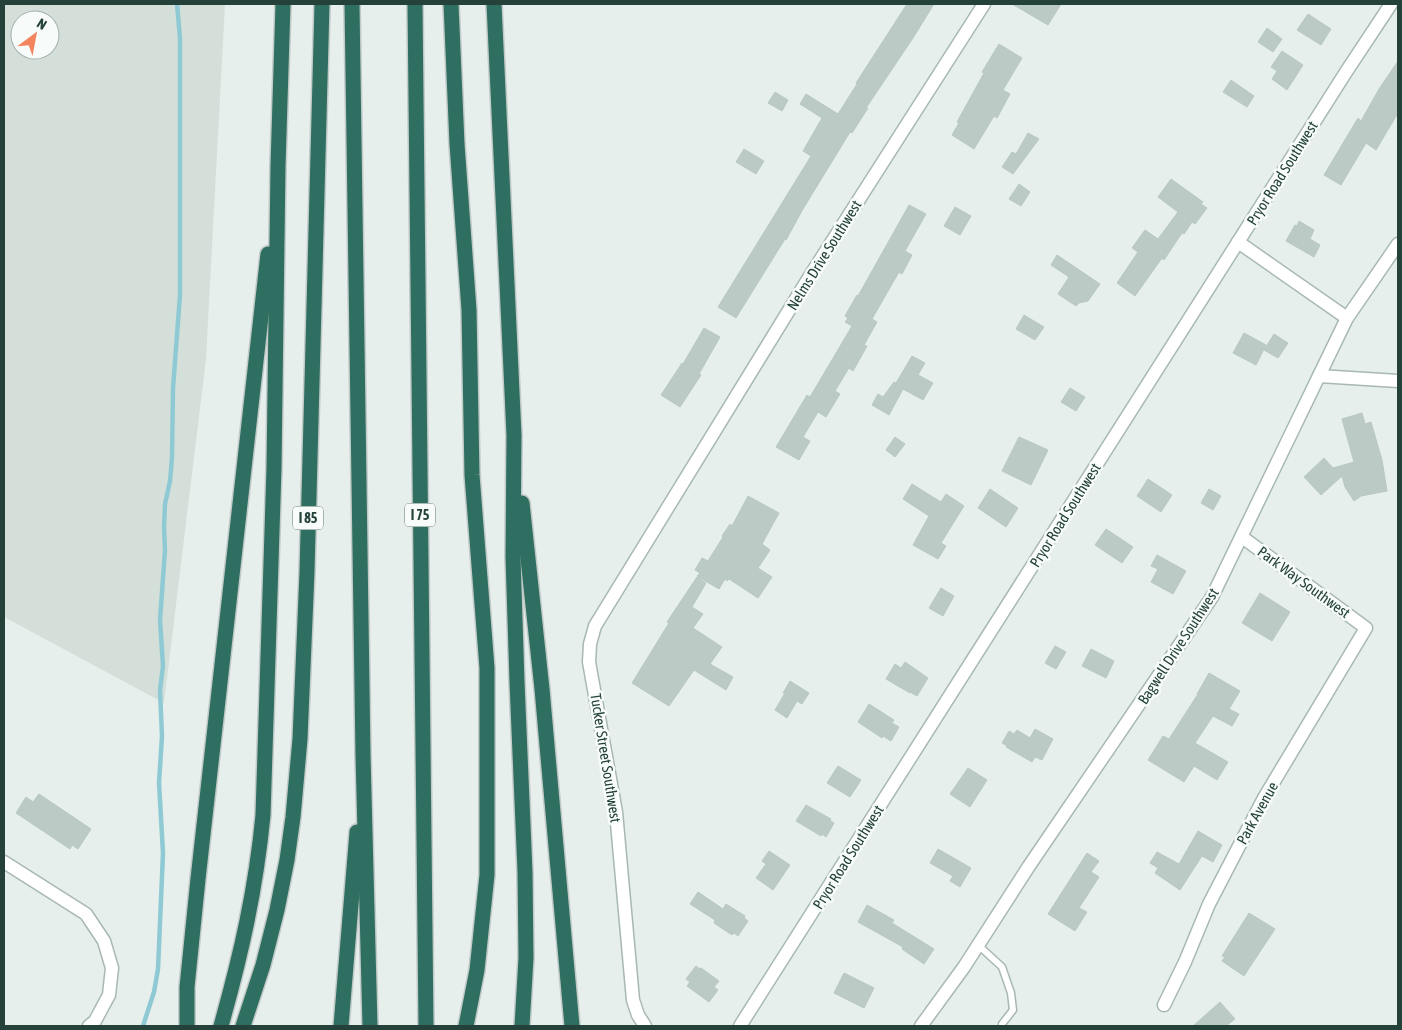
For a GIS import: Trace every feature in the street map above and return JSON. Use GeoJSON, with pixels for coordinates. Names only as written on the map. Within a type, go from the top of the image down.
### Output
{"type":"FeatureCollection","features":[{"type":"Feature","properties":{"kind":"highway"},"geometry":{"type":"LineString","coordinates":[[221,1026],[236,973],[251,904],[259,856],[263,815],[274,468],[278,166],[284,4]]}},
{"type":"Feature","properties":{"kind":"highway","name":"I 85"},"geometry":{"type":"LineString","coordinates":[[243,1026],[263,965],[287,860],[300,739],[307,572],[322,4]]}},
{"type":"Feature","properties":{"kind":"highway"},"geometry":{"type":"LineString","coordinates":[[352,4],[363,756],[370,1026]]}},
{"type":"Feature","properties":{"kind":"highway","name":"I 75"},"geometry":{"type":"LineString","coordinates":[[415,4],[426,1026]]}},
{"type":"Feature","properties":{"kind":"highway"},"geometry":{"type":"LineString","coordinates":[[451,4],[457,144],[469,310],[472,475],[487,668],[487,876],[477,970],[466,1026]]}},
{"type":"Feature","properties":{"kind":"highway"},"geometry":{"type":"LineString","coordinates":[[494,4],[514,435],[513,557],[525,872],[526,958],[522,1026]]}},
{"type":"Feature","properties":{"kind":"highway"},"geometry":{"type":"LineString","coordinates":[[187,1026],[187,987],[198,879],[278,166]]}},
{"type":"Feature","properties":{"kind":"highway"},"geometry":{"type":"LineString","coordinates":[[514,435],[542,689],[572,1026]]}},
{"type":"Feature","properties":{"kind":"highway"},"geometry":{"type":"LineString","coordinates":[[341,1026],[363,756]]}},
{"type":"Feature","properties":{"kind":"street","name":"Nelms Drive Southwest"},"geometry":{"type":"LineString","coordinates":[[667,508],[810,276],[984,4]]}},
{"type":"Feature","properties":{"kind":"street","name":"Pryor Road Southwest"},"geometry":{"type":"LineString","coordinates":[[740,1026],[1391,4]]}},
{"type":"Feature","properties":{"kind":"street"},"geometry":{"type":"LineString","coordinates":[[1238,242],[1347,318]]}},
{"type":"Feature","properties":{"kind":"street","name":"Bagwell Drive Southwest"},"geometry":{"type":"LineString","coordinates":[[921,1026],[964,967],[1029,866],[1212,597],[1347,318],[1398,244]]}},
{"type":"Feature","properties":{"kind":"street"},"geometry":{"type":"LineString","coordinates":[[1319,376],[1398,381]]}},
{"type":"Feature","properties":{"kind":"street","name":"Tucker Street Southwest"},"geometry":{"type":"LineString","coordinates":[[646,1026],[638,1015],[632,1000],[616,812],[589,662],[590,644],[595,626],[667,508]]}},
{"type":"Feature","properties":{"kind":"street","name":"Park Way Southwest"},"geometry":{"type":"LineString","coordinates":[[1242,537],[1366,628]]}},
{"type":"Feature","properties":{"kind":"street","name":"Park Avenue"},"geometry":{"type":"LineString","coordinates":[[1164,1005],[1185,962],[1209,904],[1264,798],[1366,628]]}},
{"type":"Feature","properties":{"kind":"street"},"geometry":{"type":"LineString","coordinates":[[4,862],[86,914],[104,941],[112,968],[108,995],[95,1021],[88,1026]]}},
{"type":"Feature","properties":{"kind":"lane"},"geometry":{"type":"LineString","coordinates":[[978,945],[1002,967],[1011,993],[1013,1010],[1002,1024]]}},
{"type":"Feature","properties":{"kind":"shaded area"},"geometry":{"type":"Polygon","coordinates":[[[4,4],[225,4],[206,359],[164,703],[4,617],[4,4]]]}},
{"type":"Feature","properties":{"kind":"building"},"geometry":{"type":"Polygon","coordinates":[[[907,4],[934,4],[866,108],[868,108],[852,133],[850,132],[786,240],[736,318],[718,307],[811,156],[803,151],[822,118],[800,104],[806,94],[838,114],[907,4]]]}},
{"type":"Feature","properties":{"kind":"building"},"geometry":{"type":"Polygon","coordinates":[[[1012,4],[1061,4],[1048,25],[1012,4]]]}},
{"type":"Feature","properties":{"kind":"building"},"geometry":{"type":"Polygon","coordinates":[[[1308,14],[1331,29],[1321,45],[1297,30],[1308,14]]]}},
{"type":"Feature","properties":{"kind":"building"},"geometry":{"type":"Polygon","coordinates":[[[1267,28],[1282,39],[1273,52],[1258,42],[1267,28]]]}},
{"type":"Feature","properties":{"kind":"building"},"geometry":{"type":"Polygon","coordinates":[[[999,44],[1022,58],[1003,90],[1010,94],[997,118],[994,116],[974,149],[952,135],[959,123],[957,122],[984,73],[982,72],[999,44]]]}},
{"type":"Feature","properties":{"kind":"building"},"geometry":{"type":"Polygon","coordinates":[[[1282,51],[1303,65],[1287,90],[1272,79],[1277,71],[1271,67],[1282,51]]]}},
{"type":"Feature","properties":{"kind":"building"},"geometry":{"type":"Polygon","coordinates":[[[1398,61],[1398,113],[1376,150],[1366,143],[1341,185],[1324,175],[1358,118],[1361,121],[1398,61]]]}},
{"type":"Feature","properties":{"kind":"building"},"geometry":{"type":"Polygon","coordinates":[[[1231,80],[1254,96],[1247,107],[1223,92],[1231,80]]]}},
{"type":"Feature","properties":{"kind":"building"},"geometry":{"type":"Polygon","coordinates":[[[775,92],[788,100],[782,111],[768,103],[775,92]]]}},
{"type":"Feature","properties":{"kind":"building"},"geometry":{"type":"Polygon","coordinates":[[[1028,133],[1039,139],[1013,174],[1002,167],[1012,152],[1016,154],[1028,133]]]}},
{"type":"Feature","properties":{"kind":"building"},"geometry":{"type":"Polygon","coordinates":[[[744,149],[764,161],[756,174],[736,162],[744,149]]]}},
{"type":"Feature","properties":{"kind":"building"},"geometry":{"type":"Polygon","coordinates":[[[1171,179],[1203,202],[1201,204],[1207,208],[1195,224],[1192,222],[1184,234],[1182,233],[1164,260],[1162,258],[1135,296],[1117,283],[1138,252],[1132,248],[1145,230],[1158,239],[1178,212],[1158,197],[1171,179]]]}},
{"type":"Feature","properties":{"kind":"building"},"geometry":{"type":"Polygon","coordinates":[[[1019,184],[1030,192],[1021,206],[1009,199],[1019,184]]]}},
{"type":"Feature","properties":{"kind":"building"},"geometry":{"type":"Polygon","coordinates":[[[909,205],[926,214],[905,251],[912,255],[902,274],[899,272],[872,319],[877,322],[864,345],[867,346],[853,371],[849,368],[835,391],[840,394],[826,417],[818,412],[803,437],[810,441],[799,460],[776,447],[807,395],[810,397],[852,326],[845,322],[848,318],[845,316],[909,205]]]}},
{"type":"Feature","properties":{"kind":"building"},"geometry":{"type":"Polygon","coordinates":[[[955,207],[971,216],[960,235],[944,226],[955,207]]]}},
{"type":"Feature","properties":{"kind":"building"},"geometry":{"type":"Polygon","coordinates":[[[1299,221],[1314,230],[1310,239],[1320,245],[1314,257],[1286,241],[1299,221]]]}},
{"type":"Feature","properties":{"kind":"building"},"geometry":{"type":"Polygon","coordinates":[[[1057,255],[1100,284],[1088,301],[1079,303],[1076,306],[1058,294],[1069,277],[1051,265],[1057,255]]]}},
{"type":"Feature","properties":{"kind":"building"},"geometry":{"type":"Polygon","coordinates":[[[1024,315],[1044,327],[1035,340],[1016,329],[1024,315]]]}},
{"type":"Feature","properties":{"kind":"building"},"geometry":{"type":"Polygon","coordinates":[[[704,328],[720,337],[699,374],[701,375],[680,407],[661,395],[683,364],[704,328]]]}},
{"type":"Feature","properties":{"kind":"building"},"geometry":{"type":"Polygon","coordinates":[[[1244,333],[1266,345],[1256,365],[1233,353],[1244,333]]]}},
{"type":"Feature","properties":{"kind":"building"},"geometry":{"type":"Polygon","coordinates":[[[1274,334],[1288,343],[1278,358],[1264,350],[1274,334]]]}},
{"type":"Feature","properties":{"kind":"building"},"geometry":{"type":"Polygon","coordinates":[[[912,356],[925,363],[918,375],[933,383],[923,400],[903,389],[889,415],[872,405],[878,394],[883,397],[894,382],[896,383],[912,356]]]}},
{"type":"Feature","properties":{"kind":"building"},"geometry":{"type":"Polygon","coordinates":[[[1070,388],[1085,397],[1076,411],[1061,402],[1070,388]]]}},
{"type":"Feature","properties":{"kind":"building"},"geometry":{"type":"Polygon","coordinates":[[[1362,413],[1365,424],[1371,422],[1382,460],[1387,491],[1361,496],[1354,501],[1345,487],[1342,476],[1321,495],[1304,477],[1324,458],[1333,468],[1354,462],[1342,419],[1362,413]]]}},
{"type":"Feature","properties":{"kind":"building"},"geometry":{"type":"Polygon","coordinates":[[[895,437],[905,444],[895,457],[886,450],[895,437]]]}},
{"type":"Feature","properties":{"kind":"building"},"geometry":{"type":"Polygon","coordinates":[[[1019,437],[1048,450],[1031,485],[1002,471],[1019,437]]]}},
{"type":"Feature","properties":{"kind":"building"},"geometry":{"type":"Polygon","coordinates":[[[1148,479],[1172,495],[1161,512],[1137,496],[1148,479]]]}},
{"type":"Feature","properties":{"kind":"building"},"geometry":{"type":"Polygon","coordinates":[[[912,484],[941,502],[946,494],[964,506],[941,543],[946,546],[938,559],[913,545],[929,516],[903,499],[912,484]]]}},
{"type":"Feature","properties":{"kind":"building"},"geometry":{"type":"Polygon","coordinates":[[[990,489],[1018,508],[1006,527],[978,508],[990,489]]]}},
{"type":"Feature","properties":{"kind":"building"},"geometry":{"type":"Polygon","coordinates":[[[1209,489],[1221,496],[1213,510],[1201,503],[1209,489]]]}},
{"type":"Feature","properties":{"kind":"building"},"geometry":{"type":"Polygon","coordinates":[[[748,496],[779,513],[762,544],[770,550],[758,568],[772,577],[758,598],[729,579],[727,581],[725,579],[719,589],[697,576],[700,573],[695,570],[702,558],[708,561],[730,524],[732,526],[748,496]]]}},
{"type":"Feature","properties":{"kind":"building"},"geometry":{"type":"Polygon","coordinates":[[[1106,529],[1133,547],[1122,563],[1095,545],[1106,529]]]}},
{"type":"Feature","properties":{"kind":"building"},"geometry":{"type":"Polygon","coordinates":[[[1157,555],[1186,571],[1173,594],[1151,582],[1158,569],[1151,566],[1157,555]]]}},
{"type":"Feature","properties":{"kind":"building"},"geometry":{"type":"Polygon","coordinates":[[[697,577],[706,583],[692,607],[703,614],[693,628],[722,647],[710,664],[733,677],[726,690],[694,670],[669,706],[632,683],[669,623],[667,622],[697,577]]]}},
{"type":"Feature","properties":{"kind":"building"},"geometry":{"type":"Polygon","coordinates":[[[941,588],[954,596],[943,616],[929,608],[941,588]]]}},
{"type":"Feature","properties":{"kind":"building"},"geometry":{"type":"Polygon","coordinates":[[[1260,593],[1290,612],[1272,641],[1242,623],[1260,593]]]}},
{"type":"Feature","properties":{"kind":"building"},"geometry":{"type":"Polygon","coordinates":[[[1055,646],[1066,652],[1056,669],[1045,663],[1055,646]]]}},
{"type":"Feature","properties":{"kind":"building"},"geometry":{"type":"Polygon","coordinates":[[[1091,649],[1114,661],[1106,678],[1082,666],[1091,649]]]}},
{"type":"Feature","properties":{"kind":"building"},"geometry":{"type":"Polygon","coordinates":[[[905,662],[928,678],[917,696],[886,679],[895,664],[901,668],[905,662]]]}},
{"type":"Feature","properties":{"kind":"building"},"geometry":{"type":"Polygon","coordinates":[[[1209,673],[1240,691],[1229,709],[1239,714],[1232,726],[1213,716],[1195,743],[1228,762],[1217,780],[1194,766],[1184,782],[1148,760],[1163,736],[1169,739],[1209,673]]]}},
{"type":"Feature","properties":{"kind":"building"},"geometry":{"type":"Polygon","coordinates":[[[790,681],[809,693],[802,704],[797,701],[787,718],[775,710],[790,681]]]}},
{"type":"Feature","properties":{"kind":"building"},"geometry":{"type":"Polygon","coordinates":[[[869,704],[894,720],[892,723],[899,727],[891,741],[883,736],[882,738],[858,722],[869,704]]]}},
{"type":"Feature","properties":{"kind":"building"},"geometry":{"type":"Polygon","coordinates":[[[1035,729],[1053,739],[1042,760],[1035,757],[1032,762],[1002,743],[1009,731],[1014,734],[1017,730],[1030,738],[1035,729]]]}},
{"type":"Feature","properties":{"kind":"building"},"geometry":{"type":"Polygon","coordinates":[[[838,766],[861,780],[850,797],[827,783],[838,766]]]}},
{"type":"Feature","properties":{"kind":"building"},"geometry":{"type":"Polygon","coordinates":[[[968,768],[987,780],[970,807],[950,794],[968,768]]]}},
{"type":"Feature","properties":{"kind":"building"},"geometry":{"type":"Polygon","coordinates":[[[39,794],[91,829],[78,849],[72,845],[70,849],[16,813],[26,797],[33,802],[39,794]]]}},
{"type":"Feature","properties":{"kind":"building"},"geometry":{"type":"Polygon","coordinates":[[[806,805],[831,819],[830,821],[834,823],[826,837],[796,821],[806,805]]]}},
{"type":"Feature","properties":{"kind":"building"},"geometry":{"type":"Polygon","coordinates":[[[1198,831],[1222,845],[1213,862],[1202,856],[1180,890],[1155,873],[1158,868],[1150,863],[1157,852],[1179,864],[1198,831]]]}},
{"type":"Feature","properties":{"kind":"building"},"geometry":{"type":"Polygon","coordinates":[[[938,849],[971,868],[960,887],[950,881],[953,876],[930,863],[938,849]]]}},
{"type":"Feature","properties":{"kind":"building"},"geometry":{"type":"Polygon","coordinates":[[[769,851],[790,865],[773,890],[756,878],[766,864],[762,861],[769,851]]]}},
{"type":"Feature","properties":{"kind":"building"},"geometry":{"type":"Polygon","coordinates":[[[1087,853],[1099,861],[1091,872],[1099,877],[1079,908],[1087,912],[1075,931],[1048,914],[1087,853]]]}},
{"type":"Feature","properties":{"kind":"building"},"geometry":{"type":"Polygon","coordinates":[[[698,892],[723,909],[726,904],[745,916],[744,918],[748,921],[738,936],[734,933],[732,935],[714,923],[715,920],[690,904],[698,892]]]}},
{"type":"Feature","properties":{"kind":"building"},"geometry":{"type":"Polygon","coordinates":[[[867,905],[894,920],[892,923],[934,949],[924,964],[902,949],[903,947],[858,922],[867,905]]]}},
{"type":"Feature","properties":{"kind":"building"},"geometry":{"type":"Polygon","coordinates":[[[1249,913],[1275,929],[1244,976],[1222,961],[1225,957],[1222,956],[1249,913]]]}},
{"type":"Feature","properties":{"kind":"building"},"geometry":{"type":"Polygon","coordinates":[[[696,966],[719,981],[714,987],[718,990],[709,1002],[687,986],[690,982],[686,979],[696,966]]]}},
{"type":"Feature","properties":{"kind":"building"},"geometry":{"type":"Polygon","coordinates":[[[844,973],[874,988],[864,1008],[834,993],[844,973]]]}},
{"type":"Feature","properties":{"kind":"building"},"geometry":{"type":"Polygon","coordinates":[[[1220,1002],[1235,1019],[1226,1026],[1193,1026],[1220,1002]]]}},
{"type":"Feature","properties":{"kind":"waterway"},"geometry":{"type":"LineString","coordinates":[[143,1026],[154,992],[158,969],[163,853],[159,783],[162,736],[160,690],[163,666],[160,620],[165,550],[165,504],[172,458],[173,388],[180,295],[180,38],[177,4]]}}]}
